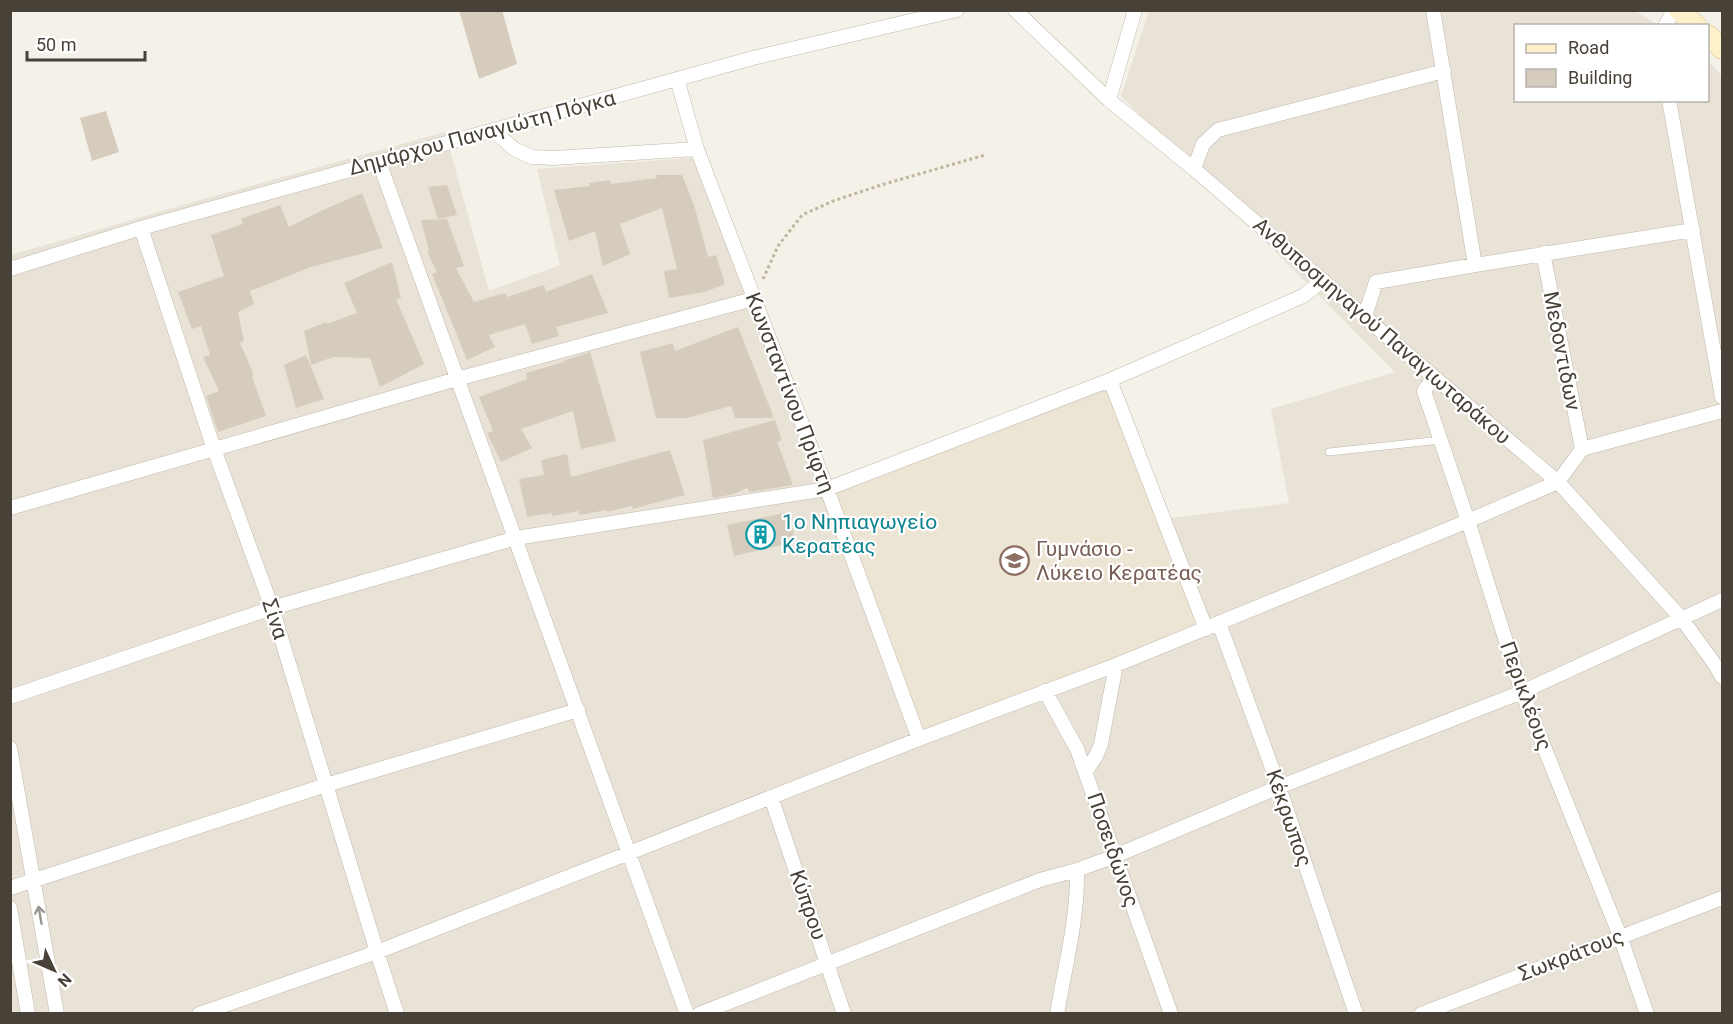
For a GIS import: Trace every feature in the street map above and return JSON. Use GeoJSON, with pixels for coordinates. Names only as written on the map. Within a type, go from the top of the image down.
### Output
{"type":"FeatureCollection","features":[{"type":"Feature","properties":{"kind":"street","name":"Δημάρχου Παναγιώτη Πόγκα"},"geometry":{"type":"LineString","coordinates":[[10,269],[141,228],[753,58],[957,10]]}},
{"type":"Feature","properties":{"kind":"street","name":"Ανθυποσμηναγού Παναγιωταράκου"},"geometry":{"type":"LineString","coordinates":[[1015,10],[1109,100],[1194,169],[1558,482],[1682,619],[1722,677]]}},
{"type":"Feature","properties":{"kind":"street"},"geometry":{"type":"LineString","coordinates":[[1109,100],[1135,10]]}},
{"type":"Feature","properties":{"kind":"street"},"geometry":{"type":"LineString","coordinates":[[1433,10],[1475,265]]}},
{"type":"Feature","properties":{"kind":"street"},"geometry":{"type":"LineString","coordinates":[[1666,24],[1674,10]]}},
{"type":"Feature","properties":{"kind":"street"},"geometry":{"type":"LineString","coordinates":[[1679,10],[1695,24]]}},
{"type":"Feature","properties":{"kind":"street"},"geometry":{"type":"LineString","coordinates":[[1709,37],[1722,49]]}},
{"type":"Feature","properties":{"kind":"street"},"geometry":{"type":"LineString","coordinates":[[1194,169],[1203,144],[1218,130],[1444,71]]}},
{"type":"Feature","properties":{"kind":"street","name":"Κωνσταντίνου Πρίφτη"},"geometry":{"type":"LineString","coordinates":[[677,79],[697,149],[827,489],[919,739]]}},
{"type":"Feature","properties":{"kind":"street"},"geometry":{"type":"LineString","coordinates":[[1669,102],[1722,397]]}},
{"type":"Feature","properties":{"kind":"street"},"geometry":{"type":"LineString","coordinates":[[493,130],[514,148],[532,157],[553,158],[697,149]]}},
{"type":"Feature","properties":{"kind":"street"},"geometry":{"type":"LineString","coordinates":[[379,162],[687,1014]]}},
{"type":"Feature","properties":{"kind":"street","name":"Σίνα"},"geometry":{"type":"LineString","coordinates":[[141,228],[214,449],[272,608],[397,1014]]}},
{"type":"Feature","properties":{"kind":"street"},"geometry":{"type":"LineString","coordinates":[[1365,316],[1376,282],[1693,230]]}},
{"type":"Feature","properties":{"kind":"street","name":"Μεδοντιδων"},"geometry":{"type":"LineString","coordinates":[[1543,253],[1582,449]]}},
{"type":"Feature","properties":{"kind":"street"},"geometry":{"type":"LineString","coordinates":[[10,697],[272,608],[516,538],[827,489],[1110,380],[1303,296],[1323,280]]}},
{"type":"Feature","properties":{"kind":"street"},"geometry":{"type":"LineString","coordinates":[[10,508],[457,380],[753,299]]}},
{"type":"Feature","properties":{"kind":"street","name":"Περικλέους"},"geometry":{"type":"LineString","coordinates":[[1434,377],[1424,391],[1522,692],[1620,936],[1647,1014]]}},
{"type":"Feature","properties":{"kind":"street","name":"Κέκρωπος"},"geometry":{"type":"LineString","coordinates":[[1110,380],[1279,787],[1356,1014]]}},
{"type":"Feature","properties":{"kind":"street"},"geometry":{"type":"LineString","coordinates":[[199,1014],[377,952],[1212,626],[1558,482],[1582,449],[1722,411]]}},
{"type":"Feature","properties":{"kind":"street"},"geometry":{"type":"LineString","coordinates":[[699,1014],[1040,880],[1115,856],[1279,787],[1522,692],[1722,600]]}},
{"type":"Feature","properties":{"kind":"street"},"geometry":{"type":"LineString","coordinates":[[1086,771],[1101,744],[1116,665]]}},
{"type":"Feature","properties":{"kind":"street","name":"Ποσειδώνος"},"geometry":{"type":"LineString","coordinates":[[1046,691],[1086,771],[1171,1014]]}},
{"type":"Feature","properties":{"kind":"street"},"geometry":{"type":"LineString","coordinates":[[10,888],[326,784],[578,710]]}},
{"type":"Feature","properties":{"kind":"street"},"geometry":{"type":"LineString","coordinates":[[10,748],[57,1014]]}},
{"type":"Feature","properties":{"kind":"street","name":"Κύπρου"},"geometry":{"type":"LineString","coordinates":[[771,797],[844,1014]]}},
{"type":"Feature","properties":{"kind":"street"},"geometry":{"type":"LineString","coordinates":[[1056,1014],[1074,917],[1077,870]]}},
{"type":"Feature","properties":{"kind":"street","name":"Σωκράτους"},"geometry":{"type":"LineString","coordinates":[[1421,1014],[1722,898]]}},
{"type":"Feature","properties":{"kind":"street"},"geometry":{"type":"LineString","coordinates":[[10,908],[28,1014]]}},
{"type":"Feature","properties":{"kind":"lane"},"geometry":{"type":"LineString","coordinates":[[1329,452],[1441,440]]}},
{"type":"Feature","properties":{"kind":"path"},"geometry":{"type":"LineString","coordinates":[[753,299],[778,246],[802,214],[881,185],[985,155]]}},
{"type":"Feature","properties":{"kind":"shaded area"},"geometry":{"type":"Polygon","coordinates":[[[1149,11],[1635,11],[1656,24],[1514,24],[1514,102],[1709,102],[1709,62],[1722,76],[1722,1013],[11,1014],[11,255],[445,132],[489,291],[560,265],[537,169],[705,157],[829,484],[1114,372],[1171,518],[1289,503],[1271,409],[1395,372],[1121,96],[1149,11]]]}},
{"type":"Feature","properties":{"kind":"shaded area","name":"Γυμνάσιο - Λύκειο Κερατέας"},"geometry":{"type":"Polygon","coordinates":[[[1109,391],[1203,628],[922,741],[827,495],[1109,391]]]}},
{"type":"Feature","properties":{"kind":"building"},"geometry":{"type":"Polygon","coordinates":[[[459,10],[502,10],[517,64],[479,79],[459,10]]]}},
{"type":"Feature","properties":{"kind":"building"},"geometry":{"type":"Polygon","coordinates":[[[106,111],[119,152],[92,161],[80,118],[106,111]]]}},
{"type":"Feature","properties":{"kind":"building"},"geometry":{"type":"Polygon","coordinates":[[[656,175],[682,175],[694,205],[708,257],[716,255],[725,284],[705,292],[669,298],[664,271],[677,269],[662,208],[620,224],[630,254],[603,266],[595,231],[569,241],[554,190],[590,186],[589,183],[610,180],[611,184],[657,178],[656,175]]]}},
{"type":"Feature","properties":{"kind":"building"},"geometry":{"type":"Polygon","coordinates":[[[447,185],[457,215],[438,219],[428,187],[447,185]]]}},
{"type":"Feature","properties":{"kind":"building"},"geometry":{"type":"Polygon","coordinates":[[[362,193],[383,248],[311,267],[250,291],[254,304],[238,312],[244,341],[240,343],[254,375],[252,376],[266,416],[218,432],[206,396],[219,391],[203,357],[210,355],[201,326],[192,329],[178,292],[224,276],[211,235],[243,224],[241,219],[280,205],[289,227],[362,193]]]}},
{"type":"Feature","properties":{"kind":"building"},"geometry":{"type":"Polygon","coordinates":[[[447,219],[464,266],[456,268],[474,302],[505,293],[507,297],[544,285],[546,292],[592,274],[608,313],[556,327],[559,336],[532,344],[525,324],[489,335],[495,347],[467,360],[432,274],[437,272],[427,252],[429,251],[421,220],[447,219]]]}},
{"type":"Feature","properties":{"kind":"building"},"geometry":{"type":"Polygon","coordinates":[[[392,262],[401,298],[396,299],[424,364],[380,387],[370,358],[333,357],[311,365],[304,331],[357,313],[344,283],[392,262]]]}},
{"type":"Feature","properties":{"kind":"building"},"geometry":{"type":"Polygon","coordinates":[[[738,327],[774,418],[735,418],[731,406],[687,418],[656,418],[640,352],[673,343],[675,351],[738,327]]]}},
{"type":"Feature","properties":{"kind":"building"},"geometry":{"type":"Polygon","coordinates":[[[590,352],[616,441],[581,449],[573,411],[521,429],[532,448],[501,462],[487,433],[493,431],[479,397],[527,379],[526,373],[590,352]]]}},
{"type":"Feature","properties":{"kind":"building"},"geometry":{"type":"Polygon","coordinates":[[[306,355],[324,399],[296,408],[284,365],[306,355]]]}},
{"type":"Feature","properties":{"kind":"building"},"geometry":{"type":"Polygon","coordinates":[[[775,420],[782,440],[777,442],[793,485],[750,492],[747,488],[734,494],[713,498],[703,440],[775,420]]]}},
{"type":"Feature","properties":{"kind":"building"},"geometry":{"type":"Polygon","coordinates":[[[670,450],[685,495],[632,509],[632,506],[579,515],[579,511],[552,516],[552,513],[527,517],[519,479],[544,475],[541,460],[567,454],[571,477],[670,450]]]}},
{"type":"Feature","properties":{"kind":"building","name":"1ο Νηπιαγωγείο Κερατέας"},"geometry":{"type":"Polygon","coordinates":[[[789,512],[795,542],[734,556],[727,525],[789,512]]]}},
{"type":"Feature","properties":{"kind":"place","name":"1ο Νηπιαγωγείο Κερατέας"},"geometry":{"type":"Point","coordinates":[761,534]}},
{"type":"Feature","properties":{"kind":"place","name":"Γυμνάσιο - Λύκειο Κερατέας"},"geometry":{"type":"Point","coordinates":[1015,561]}}]}
